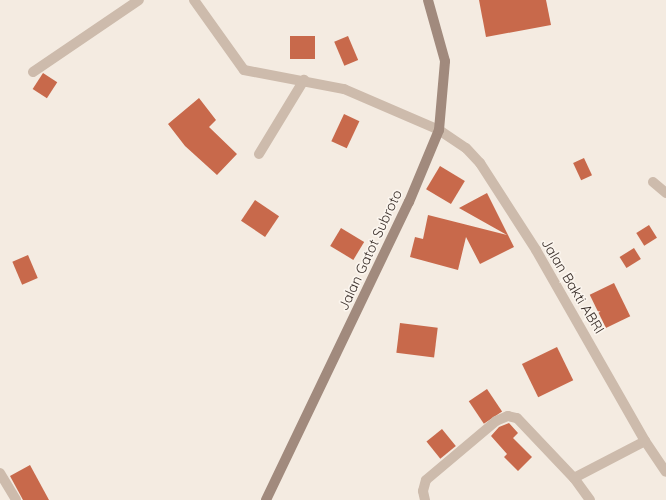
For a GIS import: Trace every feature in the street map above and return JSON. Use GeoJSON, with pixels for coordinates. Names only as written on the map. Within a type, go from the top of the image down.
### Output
{"type":"FeatureCollection","features":[{"type":"Feature","properties":{"kind":"main road","name":"Jalan Gatot Subroto"},"geometry":{"type":"LineString","coordinates":[[266,500],[409,202],[439,130],[445,61],[428,0]]}},
{"type":"Feature","properties":{"kind":"street"},"geometry":{"type":"LineString","coordinates":[[33,72],[139,0]]}},
{"type":"Feature","properties":{"kind":"street","name":"Jalan Bakti ABRI"},"geometry":{"type":"LineString","coordinates":[[194,0],[240,68],[344,89],[439,130],[466,148],[480,162],[572,311],[645,441],[666,472]]}},
{"type":"Feature","properties":{"kind":"street"},"geometry":{"type":"LineString","coordinates":[[259,154],[304,80]]}},
{"type":"Feature","properties":{"kind":"street"},"geometry":{"type":"LineString","coordinates":[[653,182],[666,193]]}},
{"type":"Feature","properties":{"kind":"street"},"geometry":{"type":"LineString","coordinates":[[424,500],[423,491],[426,480],[478,435],[496,421],[508,416],[517,418],[574,478],[590,500]]}},
{"type":"Feature","properties":{"kind":"street"},"geometry":{"type":"LineString","coordinates":[[574,478],[645,441]]}},
{"type":"Feature","properties":{"kind":"street"},"geometry":{"type":"LineString","coordinates":[[0,473],[16,500]]}},
{"type":"Feature","properties":{"kind":"building"},"geometry":{"type":"Polygon","coordinates":[[[479,0],[546,0],[551,25],[486,37],[479,0]]]}},
{"type":"Feature","properties":{"kind":"building"},"geometry":{"type":"Polygon","coordinates":[[[290,36],[315,36],[315,59],[290,59],[290,36]]]}},
{"type":"Feature","properties":{"kind":"building"},"geometry":{"type":"Polygon","coordinates":[[[348,36],[358,60],[344,66],[334,42],[348,36]]]}},
{"type":"Feature","properties":{"kind":"building"},"geometry":{"type":"Polygon","coordinates":[[[43,73],[57,82],[47,98],[33,89],[43,73]]]}},
{"type":"Feature","properties":{"kind":"building"},"geometry":{"type":"Polygon","coordinates":[[[199,98],[216,120],[209,127],[237,154],[217,175],[185,146],[168,124],[199,98]]]}},
{"type":"Feature","properties":{"kind":"building"},"geometry":{"type":"Polygon","coordinates":[[[344,114],[359,121],[347,148],[331,141],[344,114]]]}},
{"type":"Feature","properties":{"kind":"building"},"geometry":{"type":"Polygon","coordinates":[[[584,158],[592,175],[581,180],[573,163],[584,158]]]}},
{"type":"Feature","properties":{"kind":"building"},"geometry":{"type":"Polygon","coordinates":[[[440,166],[465,181],[451,204],[426,189],[440,166]]]}},
{"type":"Feature","properties":{"kind":"building"},"geometry":{"type":"Polygon","coordinates":[[[487,193],[514,247],[480,264],[466,237],[458,270],[410,257],[415,237],[423,239],[428,215],[507,235],[459,208],[487,193]]]}},
{"type":"Feature","properties":{"kind":"building"},"geometry":{"type":"Polygon","coordinates":[[[255,200],[279,216],[265,237],[241,221],[255,200]]]}},
{"type":"Feature","properties":{"kind":"building"},"geometry":{"type":"Polygon","coordinates":[[[649,225],[657,238],[644,246],[636,233],[649,225]]]}},
{"type":"Feature","properties":{"kind":"building"},"geometry":{"type":"Polygon","coordinates":[[[341,228],[364,242],[353,260],[330,246],[341,228]]]}},
{"type":"Feature","properties":{"kind":"building"},"geometry":{"type":"Polygon","coordinates":[[[634,248],[641,259],[626,268],[620,257],[634,248]]]}},
{"type":"Feature","properties":{"kind":"building"},"geometry":{"type":"Polygon","coordinates":[[[28,255],[38,278],[22,285],[12,262],[28,255]]]}},
{"type":"Feature","properties":{"kind":"building"},"geometry":{"type":"Polygon","coordinates":[[[614,283],[630,316],[606,328],[590,295],[614,283]]]}},
{"type":"Feature","properties":{"kind":"building"},"geometry":{"type":"Polygon","coordinates":[[[400,323],[438,328],[434,357],[396,353],[400,323]]]}},
{"type":"Feature","properties":{"kind":"building"},"geometry":{"type":"Polygon","coordinates":[[[557,347],[573,380],[538,397],[522,364],[557,347]]]}},
{"type":"Feature","properties":{"kind":"building"},"geometry":{"type":"Polygon","coordinates":[[[487,389],[502,411],[484,424],[469,401],[487,389]]]}},
{"type":"Feature","properties":{"kind":"building"},"geometry":{"type":"Polygon","coordinates":[[[509,423],[518,433],[513,438],[532,457],[518,471],[504,457],[507,454],[491,436],[499,427],[509,423]]]}},
{"type":"Feature","properties":{"kind":"building"},"geometry":{"type":"Polygon","coordinates":[[[442,429],[456,446],[440,459],[426,442],[442,429]]]}},
{"type":"Feature","properties":{"kind":"building"},"geometry":{"type":"Polygon","coordinates":[[[30,465],[49,500],[23,500],[10,476],[30,465]]]}}]}
